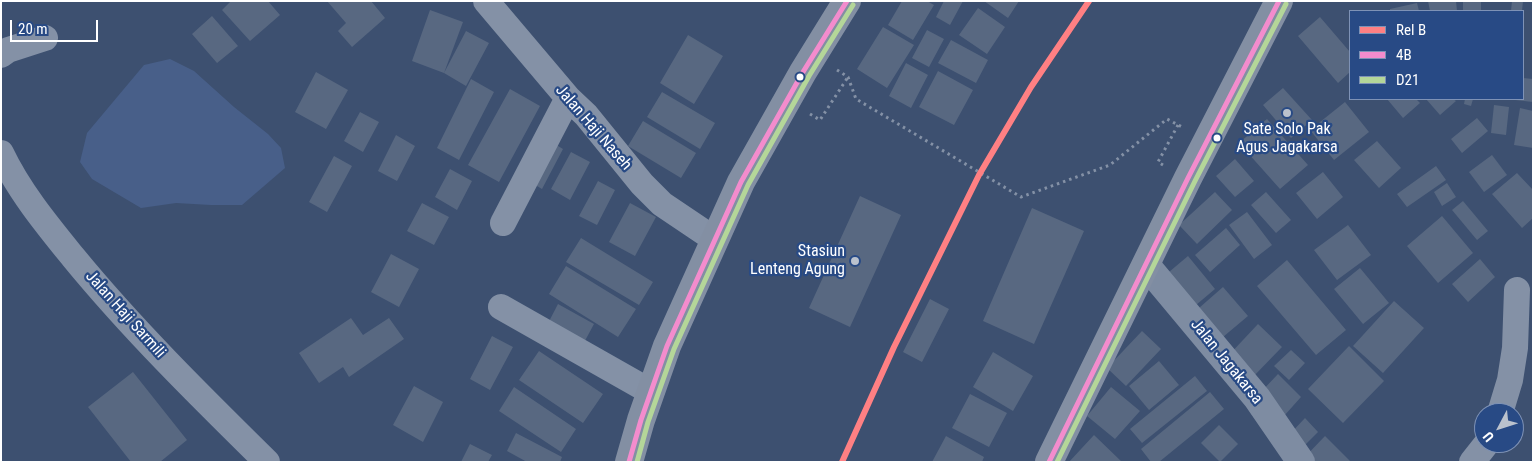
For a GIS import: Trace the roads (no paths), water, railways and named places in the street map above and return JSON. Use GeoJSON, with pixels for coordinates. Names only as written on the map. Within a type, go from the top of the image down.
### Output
{"type":"FeatureCollection","features":[{"type":"Feature","properties":{"kind":"main road"},"geometry":{"type":"LineString","coordinates":[[629,462],[668,346],[714,239],[741,182],[773,124],[847,1]]}},
{"type":"Feature","properties":{"kind":"main road"},"geometry":{"type":"LineString","coordinates":[[1049,462],[1188,178],[1279,1]]}},
{"type":"Feature","properties":{"kind":"main road","name":"Jalan Jagakarsa"},"geometry":{"type":"LineString","coordinates":[[1146,265],[1257,398],[1301,462]]}},
{"type":"Feature","properties":{"kind":"street","name":"Jalan Haji Naseh"},"geometry":{"type":"LineString","coordinates":[[486,1],[568,98],[586,115],[655,198],[714,239]]}},
{"type":"Feature","properties":{"kind":"street"},"geometry":{"type":"LineString","coordinates":[[1,55],[8,50],[45,38]]}},
{"type":"Feature","properties":{"kind":"street"},"geometry":{"type":"LineString","coordinates":[[503,223],[568,98]]}},
{"type":"Feature","properties":{"kind":"street","name":"Jalan Haji Sarmili"},"geometry":{"type":"LineString","coordinates":[[1,153],[6,164],[38,212],[102,292],[200,396],[267,462]]}},
{"type":"Feature","properties":{"kind":"street"},"geometry":{"type":"LineString","coordinates":[[1503,403],[1510,380],[1515,348],[1517,290]]}},
{"type":"Feature","properties":{"kind":"street"},"geometry":{"type":"LineString","coordinates":[[501,307],[651,392]]}},
{"type":"Feature","properties":{"kind":"water"},"geometry":{"type":"Polygon","coordinates":[[[170,59],[194,71],[268,134],[281,148],[285,168],[242,205],[176,203],[141,208],[92,179],[80,162],[87,133],[144,65],[170,59]]]}},
{"type":"Feature","properties":{"kind":"rail line","name":"B"},"geometry":{"type":"LineString","coordinates":[[842,462],[894,347],[979,175],[1031,87],[1089,1]]}},
{"type":"Feature","properties":{"kind":"place","name":"Sate Solo Pak Agus Jagakarsa"},"geometry":{"type":"Point","coordinates":[1287,113]}},
{"type":"Feature","properties":{"kind":"place","name":"Stasiun Lenteng Agung"},"geometry":{"type":"Point","coordinates":[855,261]}}]}
